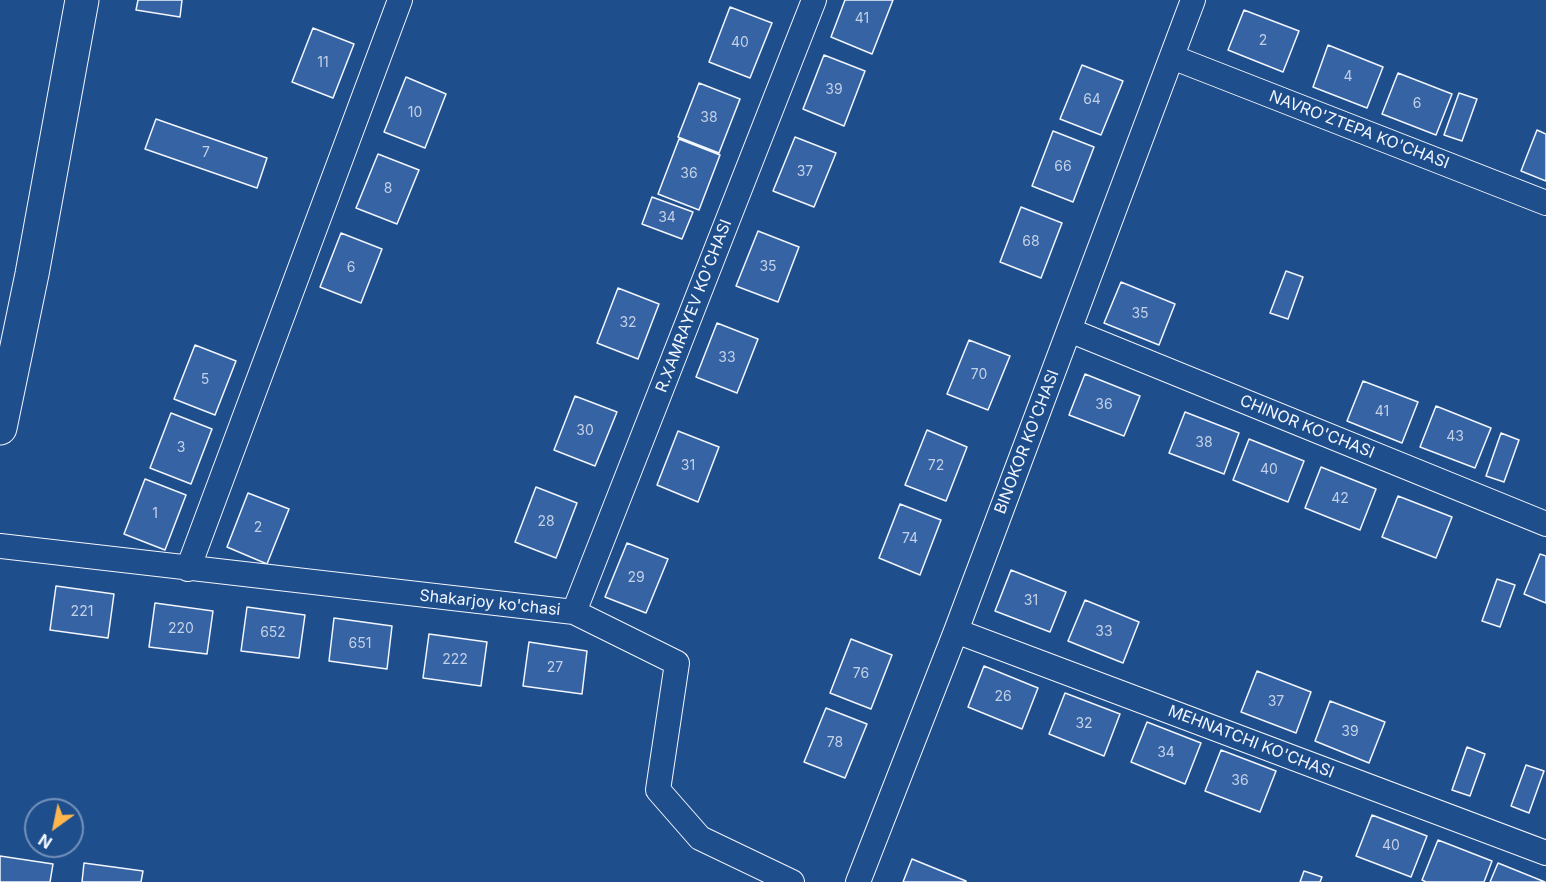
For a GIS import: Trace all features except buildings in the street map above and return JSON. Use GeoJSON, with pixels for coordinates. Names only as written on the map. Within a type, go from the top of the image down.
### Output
{"type":"FeatureCollection","features":[{"type":"Feature","properties":{"kind":"street"},"geometry":{"type":"LineString","coordinates":[[2,410],[32,274],[82,0]]}},
{"type":"Feature","properties":{"kind":"street"},"geometry":{"type":"LineString","coordinates":[[188,569],[400,0]]}},
{"type":"Feature","properties":{"kind":"street","name":"R.XAMRAYEV KO'CHASI"},"geometry":{"type":"LineString","coordinates":[[574,612],[814,0]]}},
{"type":"Feature","properties":{"kind":"street","name":"BINOKOR KO'CHASI"},"geometry":{"type":"LineString","coordinates":[[858,882],[956,631],[1193,0]]}},
{"type":"Feature","properties":{"kind":"street","name":"NAVRO'ZTEPA KO'CHASI"},"geometry":{"type":"LineString","coordinates":[[1172,57],[1546,203]]}},
{"type":"Feature","properties":{"kind":"street","name":"CHINOR KO'CHASI"},"geometry":{"type":"LineString","coordinates":[[1069,330],[1546,524]]}},
{"type":"Feature","properties":{"kind":"street","name":"Shakarjoy ko'chasi"},"geometry":{"type":"LineString","coordinates":[[0,546],[574,612],[677,663],[658,790],[700,838],[792,882]]}},
{"type":"Feature","properties":{"kind":"street","name":"MEHNATCHI KO'CHASI"},"geometry":{"type":"LineString","coordinates":[[956,631],[1546,853]]}}]}
